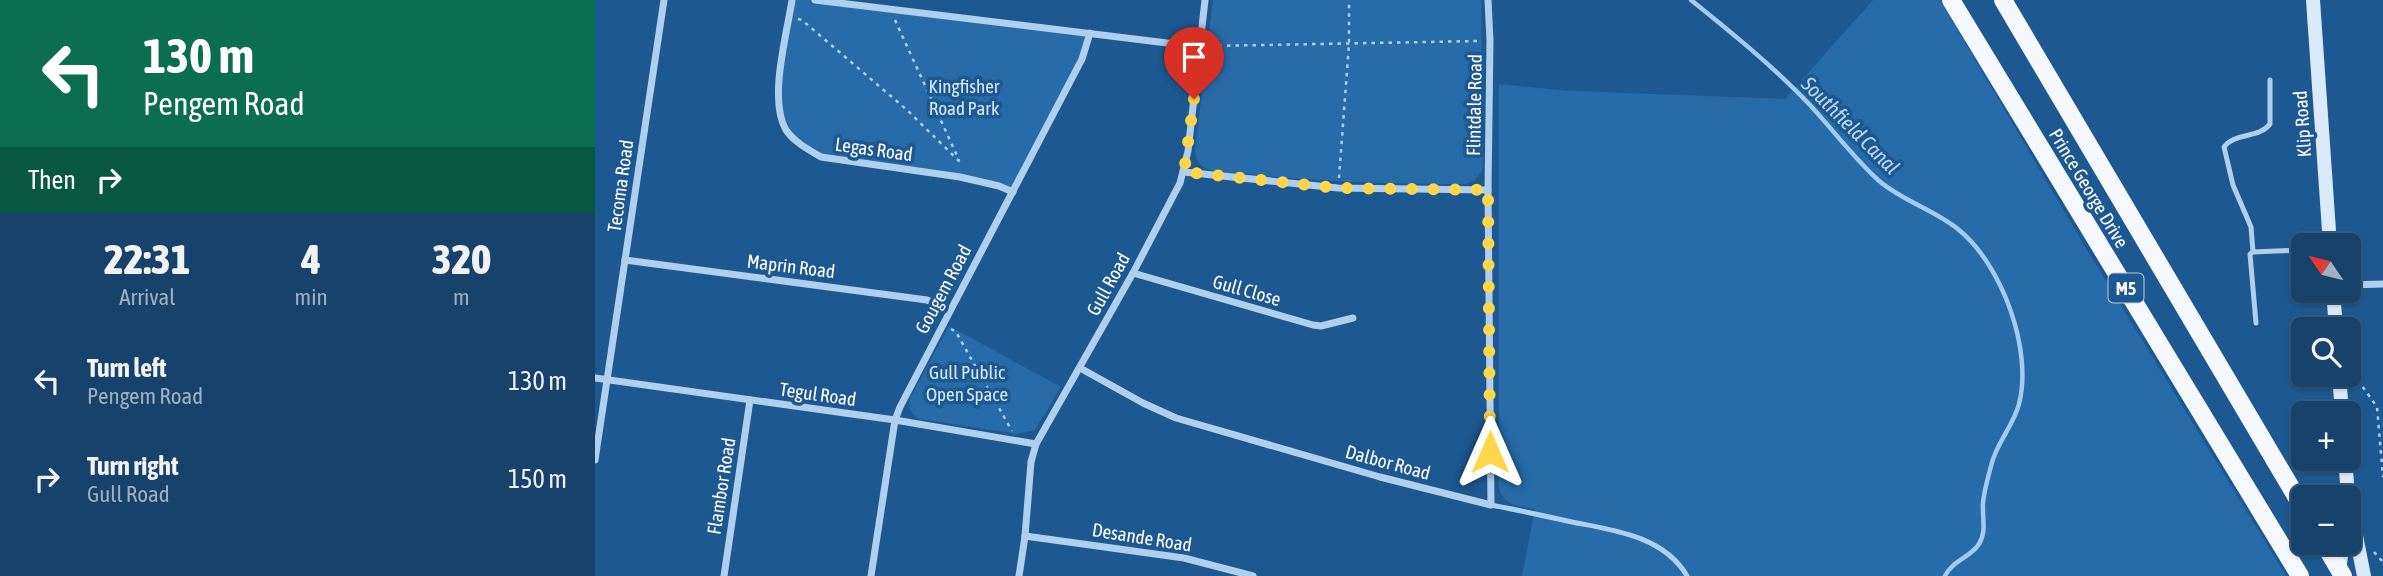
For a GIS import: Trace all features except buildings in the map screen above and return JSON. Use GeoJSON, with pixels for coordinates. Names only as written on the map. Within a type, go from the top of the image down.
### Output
{"type":"FeatureCollection","features":[{"type":"Feature","properties":{"kind":"main road","name":"Prince George Drive"},"geometry":{"type":"LineString","coordinates":[[1951,0],[2301,576]]}},
{"type":"Feature","properties":{"kind":"main road","name":"Prince George Drive"},"geometry":{"type":"LineString","coordinates":[[2003,0],[2291,488]]}},
{"type":"Feature","properties":{"kind":"main road"},"geometry":{"type":"LineString","coordinates":[[2330,555],[2340,574]]}},
{"type":"Feature","properties":{"kind":"street","name":"Tecoma Road"},"geometry":{"type":"LineString","coordinates":[[595,460],[664,0]]}},
{"type":"Feature","properties":{"kind":"street","name":"Legas Road"},"geometry":{"type":"LineString","coordinates":[[792,0],[777,94],[786,131],[802,146],[821,157],[960,177],[1013,192]]}},
{"type":"Feature","properties":{"kind":"street"},"geometry":{"type":"LineString","coordinates":[[815,0],[869,2],[889,8],[1200,47]]}},
{"type":"Feature","properties":{"kind":"street","name":"Gull Road"},"geometry":{"type":"LineString","coordinates":[[1019,576],[1031,462],[1036,444],[1133,273],[1184,172],[1205,0]]}},
{"type":"Feature","properties":{"kind":"street","name":"Flintdale Road"},"geometry":{"type":"LineString","coordinates":[[1488,0],[1491,505]]}},
{"type":"Feature","properties":{"kind":"street","name":"Klip Road"},"geometry":{"type":"LineString","coordinates":[[2313,0],[2329,233]]}},
{"type":"Feature","properties":{"kind":"street","name":"Gougem Road"},"geometry":{"type":"LineString","coordinates":[[871,576],[899,407],[1082,59],[1090,33]]}},
{"type":"Feature","properties":{"kind":"street"},"geometry":{"type":"LineString","coordinates":[[1184,172],[1338,188],[1488,190]]}},
{"type":"Feature","properties":{"kind":"street","name":"Maprin Road"},"geometry":{"type":"LineString","coordinates":[[625,260],[927,300],[950,310]]}},
{"type":"Feature","properties":{"kind":"street","name":"Gull Close"},"geometry":{"type":"LineString","coordinates":[[1133,273],[1313,325],[1321,326],[1353,318]]}},
{"type":"Feature","properties":{"kind":"street"},"geometry":{"type":"LineString","coordinates":[[2361,285],[2383,284]]}},
{"type":"Feature","properties":{"kind":"street","name":"Dalbor Road"},"geometry":{"type":"LineString","coordinates":[[1080,368],[1176,418],[1380,477],[1491,505]]}},
{"type":"Feature","properties":{"kind":"street","name":"Tegul Road"},"geometry":{"type":"LineString","coordinates":[[595,378],[895,420],[1036,444]]}},
{"type":"Feature","properties":{"kind":"street","name":"Flambor Road"},"geometry":{"type":"LineString","coordinates":[[724,576],[750,400]]}},
{"type":"Feature","properties":{"kind":"street","name":"Desande Road"},"geometry":{"type":"LineString","coordinates":[[1025,536],[1184,558],[1253,576]]}},
{"type":"Feature","properties":{"kind":"street"},"geometry":{"type":"LineString","coordinates":[[2340,574],[2342,555]]}},
{"type":"Feature","properties":{"kind":"street"},"geometry":{"type":"LineString","coordinates":[[2360,555],[2364,576]]}},
{"type":"Feature","properties":{"kind":"lane"},"geometry":{"type":"LineString","coordinates":[[2253,253],[2251,227],[2233,185],[2224,147],[2232,140],[2261,132],[2270,124],[2270,80]]}},
{"type":"Feature","properties":{"kind":"lane"},"geometry":{"type":"LineString","coordinates":[[2256,323],[2249,257],[2253,253],[2291,251]]}},
{"type":"Feature","properties":{"kind":"lane","name":"Dalbor Road"},"geometry":{"type":"LineString","coordinates":[[1491,505],[1621,532],[1647,541],[1675,560],[1687,576]]}},
{"type":"Feature","properties":{"kind":"path"},"geometry":{"type":"LineString","coordinates":[[1338,188],[1349,44],[1349,0]]}},
{"type":"Feature","properties":{"kind":"path"},"geometry":{"type":"LineString","coordinates":[[889,8],[960,162],[960,177]]}},
{"type":"Feature","properties":{"kind":"path"},"geometry":{"type":"LineString","coordinates":[[790,16],[802,20],[907,110],[960,162]]}},
{"type":"Feature","properties":{"kind":"path"},"geometry":{"type":"LineString","coordinates":[[1200,47],[1490,41]]}},
{"type":"Feature","properties":{"kind":"path"},"geometry":{"type":"LineString","coordinates":[[950,310],[947,326],[956,332],[1013,433],[1013,440]]}},
{"type":"Feature","properties":{"kind":"path"},"geometry":{"type":"LineString","coordinates":[[2361,384],[2377,407],[2383,477]]}},
{"type":"Feature","properties":{"kind":"green space","name":"Kingfisher Road Park"},"geometry":{"type":"Polygon","coordinates":[[[792,0],[815,0],[1090,33],[1085,54],[1013,192],[999,186],[821,157],[786,131],[777,95],[792,0]]]}},
{"type":"Feature","properties":{"kind":"green space"},"geometry":{"type":"Polygon","coordinates":[[[1213,0],[1481,0],[1483,166],[1479,175],[1466,184],[1384,183],[1275,177],[1205,168],[1198,160],[1195,150],[1213,0]]]}},
{"type":"Feature","properties":{"kind":"green space"},"geometry":{"type":"Polygon","coordinates":[[[1873,0],[1940,0],[2081,240],[2286,576],[1522,576],[1535,509],[1509,502],[1499,489],[1499,84],[1571,91],[1785,99],[1873,0]]]}},
{"type":"Feature","properties":{"kind":"green space","name":"Gull Public Open Space"},"geometry":{"type":"Polygon","coordinates":[[[949,326],[1061,387],[1035,430],[1017,434],[920,419],[912,413],[910,398],[949,326]]]}},
{"type":"Feature","properties":{"kind":"waterway","name":"Southfield Canal"},"geometry":{"type":"LineString","coordinates":[[1691,0],[1782,77],[1878,180],[1959,230],[1974,245],[2001,286],[2018,334],[2022,359],[2019,404],[1991,466],[1984,498],[1984,529],[1979,544],[1952,566],[1945,576]]}},
{"type":"Feature","properties":{"kind":"route"},"geometry":{"type":"LineString","coordinates":[[1194,99],[1184,172],[1338,188],[1488,190],[1490,452]]}}]}
